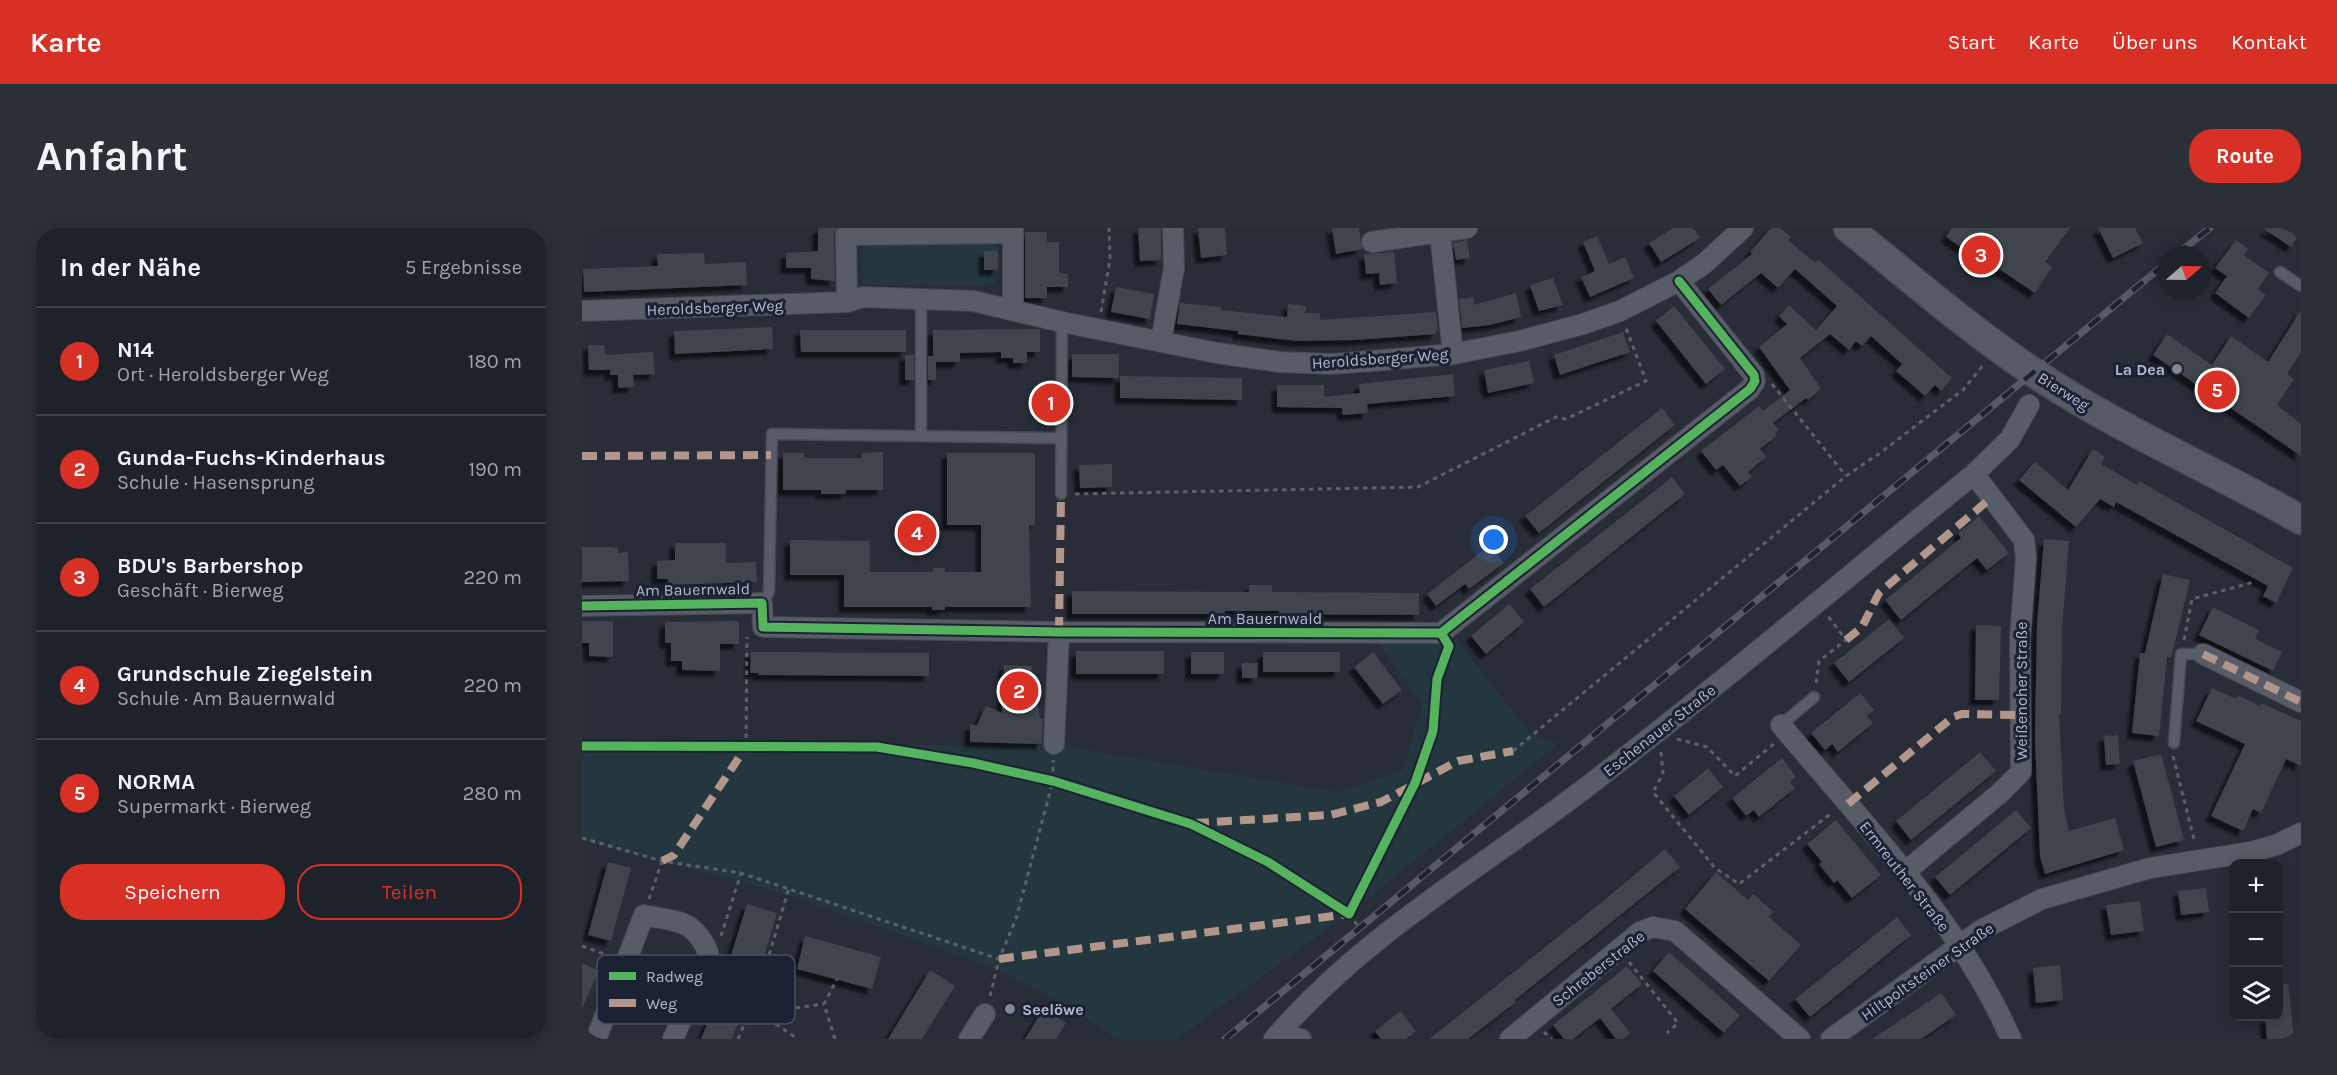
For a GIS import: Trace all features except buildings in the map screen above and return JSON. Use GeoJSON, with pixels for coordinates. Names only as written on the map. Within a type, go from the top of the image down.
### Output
{"type":"FeatureCollection","features":[{"type":"Feature","properties":{"kind":"main road","name":"Bierweg"},"geometry":{"type":"LineString","coordinates":[[1848,228],[1998,347],[2042,378],[2088,406],[2301,520]]}},
{"type":"Feature","properties":{"kind":"street"},"geometry":{"type":"LineString","coordinates":[[1161,341],[1174,268],[1173,228]]}},
{"type":"Feature","properties":{"kind":"street"},"geometry":{"type":"LineString","coordinates":[[1372,242],[1467,228]]}},
{"type":"Feature","properties":{"kind":"street","name":"Heroldsberger Weg"},"geometry":{"type":"LineString","coordinates":[[582,311],[847,302],[863,297],[973,301],[1062,322],[1217,353],[1290,362],[1332,364],[1454,354],[1520,341],[1583,324],[1620,311],[1679,281],[1705,264],[1743,228]]}},
{"type":"Feature","properties":{"kind":"street"},"geometry":{"type":"LineString","coordinates":[[847,302],[846,235],[1013,231],[1013,310]]}},
{"type":"Feature","properties":{"kind":"street"},"geometry":{"type":"LineString","coordinates":[[1440,232],[1454,354]]}},
{"type":"Feature","properties":{"kind":"street"},"geometry":{"type":"LineString","coordinates":[[1679,281],[1754,375],[1755,381]]}},
{"type":"Feature","properties":{"kind":"street","name":"Am Bauernwald"},"geometry":{"type":"LineString","coordinates":[[582,606],[762,603],[763,627],[1059,632],[1441,633],[1750,389],[1755,381]]}},
{"type":"Feature","properties":{"kind":"street","name":"Eschenauer Straße"},"geometry":{"type":"LineString","coordinates":[[1276,1036],[1302,1006],[1372,943],[1570,800],[1658,733],[1974,474],[2010,439],[2029,405]]}},
{"type":"Feature","properties":{"kind":"street","name":"Weißenoher Straße"},"geometry":{"type":"LineString","coordinates":[[1905,872],[2000,794],[2021,772],[2020,639],[2026,558],[2024,540],[1974,474]]}},
{"type":"Feature","properties":{"kind":"street"},"geometry":{"type":"LineString","coordinates":[[1054,744],[1059,632]]}},
{"type":"Feature","properties":{"kind":"street"},"geometry":{"type":"LineString","coordinates":[[2203,654],[2301,702]]}},
{"type":"Feature","properties":{"kind":"street","name":"Ermreuther Straße"},"geometry":{"type":"LineString","coordinates":[[1784,729],[1905,872],[1960,947],[1988,993],[2011,1039]]}},
{"type":"Feature","properties":{"kind":"street","name":"Hiltpoltsteiner Straße"},"geometry":{"type":"LineString","coordinates":[[1831,1039],[1981,930],[2042,899],[2150,868],[2251,852],[2300,837]]}},
{"type":"Feature","properties":{"kind":"street"},"geometry":{"type":"LineString","coordinates":[[629,955],[644,915],[689,925],[701,936],[708,952],[707,955]]}},
{"type":"Feature","properties":{"kind":"street","name":"Schreberstraße"},"geometry":{"type":"LineString","coordinates":[[1510,1039],[1618,949],[1640,932],[1653,927],[1675,931],[1800,1039]]}},
{"type":"Feature","properties":{"kind":"street"},"geometry":{"type":"LineString","coordinates":[[969,1039],[985,1014]]}},
{"type":"Feature","properties":{"kind":"street"},"geometry":{"type":"LineString","coordinates":[[596,1039],[602,1024]]}},
{"type":"Feature","properties":{"kind":"street"},"geometry":{"type":"LineString","coordinates":[[673,1039],[680,1024]]}},
{"type":"Feature","properties":{"kind":"street"},"geometry":{"type":"LineString","coordinates":[[1276,1036],[1301,1039]]}},
{"type":"Feature","properties":{"kind":"lane"},"geometry":{"type":"LineString","coordinates":[[2280,272],[2301,286]]}},
{"type":"Feature","properties":{"kind":"lane"},"geometry":{"type":"LineString","coordinates":[[921,300],[921,435]]}},
{"type":"Feature","properties":{"kind":"lane"},"geometry":{"type":"LineString","coordinates":[[1061,494],[1062,322]]}},
{"type":"Feature","properties":{"kind":"lane"},"geometry":{"type":"LineString","coordinates":[[762,603],[769,592],[772,435],[1061,438]]}},
{"type":"Feature","properties":{"kind":"lane"},"geometry":{"type":"LineString","coordinates":[[2174,743],[2181,654],[2203,654]]}},
{"type":"Feature","properties":{"kind":"lane"},"geometry":{"type":"LineString","coordinates":[[1784,729],[1814,697]]}},
{"type":"Feature","properties":{"kind":"path"},"geometry":{"type":"LineString","coordinates":[[1098,329],[1110,259],[1109,228]]}},
{"type":"Feature","properties":{"kind":"path"},"geometry":{"type":"LineString","coordinates":[[1061,494],[1418,487],[1556,417],[1566,419],[1646,381],[1620,311]]}},
{"type":"Feature","properties":{"kind":"path"},"geometry":{"type":"LineString","coordinates":[[1513,751],[1846,476],[1964,389],[1998,347]]}},
{"type":"Feature","properties":{"kind":"path"},"geometry":{"type":"LineString","coordinates":[[1755,381],[1772,384],[1846,476]]}},
{"type":"Feature","properties":{"kind":"path"},"geometry":{"type":"LineString","coordinates":[[2181,654],[2192,599],[2254,582]]}},
{"type":"Feature","properties":{"kind":"path"},"geometry":{"type":"LineString","coordinates":[[1814,697],[1819,661],[1846,640],[1817,602]]}},
{"type":"Feature","properties":{"kind":"path"},"geometry":{"type":"LineString","coordinates":[[746,747],[747,637],[763,627]]}},
{"type":"Feature","properties":{"kind":"path"},"geometry":{"type":"LineString","coordinates":[[1784,729],[1736,776],[1707,747],[1658,733],[1663,774],[1653,792],[1715,868],[1739,884],[1846,802]]}},
{"type":"Feature","properties":{"kind":"path"},"geometry":{"type":"LineString","coordinates":[[2174,743],[2173,758],[2197,849],[2196,860]]}},
{"type":"Feature","properties":{"kind":"path"},"geometry":{"type":"LineString","coordinates":[[985,1014],[999,959],[1016,919],[1053,781],[1054,744]]}},
{"type":"Feature","properties":{"kind":"path"},"geometry":{"type":"LineString","coordinates":[[582,838],[662,861],[741,873],[999,959]]}},
{"type":"Feature","properties":{"kind":"path"},"geometry":{"type":"LineString","coordinates":[[644,915],[662,861]]}},
{"type":"Feature","properties":{"kind":"path"},"geometry":{"type":"LineString","coordinates":[[708,952],[717,948],[741,873]]}},
{"type":"Feature","properties":{"kind":"path"},"geometry":{"type":"LineString","coordinates":[[769,955],[789,888]]}},
{"type":"Feature","properties":{"kind":"path"},"geometry":{"type":"LineString","coordinates":[[582,946],[607,955]]}},
{"type":"Feature","properties":{"kind":"path"},"geometry":{"type":"LineString","coordinates":[[1618,949],[1678,1023],[1667,1033]]}},
{"type":"Feature","properties":{"kind":"path"},"geometry":{"type":"LineString","coordinates":[[836,1039],[824,1004],[837,980]]}},
{"type":"Feature","properties":{"kind":"path"},"geometry":{"type":"LineString","coordinates":[[795,1008],[824,1004]]}},
{"type":"Feature","properties":{"kind":"path"},"geometry":{"type":"LineString","coordinates":[[738,1039],[744,1024]]}},
{"type":"Feature","properties":{"kind":"path"},"geometry":{"type":"LineString","coordinates":[[776,1024],[798,1039]]}},
{"type":"Feature","properties":{"kind":"shaded area"},"geometry":{"type":"Polygon","coordinates":[[[998,243],[998,251],[985,251],[985,274],[997,274],[995,283],[987,286],[861,285],[862,245],[998,243]]]}},
{"type":"Feature","properties":{"kind":"shaded area"},"geometry":{"type":"Polygon","coordinates":[[[1458,641],[1531,734],[1559,743],[1365,901],[1177,1039],[1117,1039],[1063,1003],[989,966],[779,892],[582,841],[582,742],[1065,746],[1339,792],[1403,770],[1422,705],[1379,642],[1458,641]]]}},
{"type":"Feature","properties":{"kind":"railway"},"geometry":{"type":"LineString","coordinates":[[2187,246],[2210,228]]}},
{"type":"Feature","properties":{"kind":"railway"},"geometry":{"type":"LineString","coordinates":[[1225,1039],[2157,270]]}},
{"type":"Feature","properties":{"kind":"marked path"},"geometry":{"type":"LineString","coordinates":[[582,456],[771,455]]}},
{"type":"Feature","properties":{"kind":"marked path"},"geometry":{"type":"LineString","coordinates":[[1059,632],[1061,494]]}},
{"type":"Feature","properties":{"kind":"marked path"},"geometry":{"type":"LineString","coordinates":[[1846,640],[1862,627],[1879,593],[1992,497]]}},
{"type":"Feature","properties":{"kind":"marked path"},"geometry":{"type":"LineString","coordinates":[[2203,654],[2301,702]]}},
{"type":"Feature","properties":{"kind":"marked path"},"geometry":{"type":"LineString","coordinates":[[1848,804],[1953,717],[1962,714],[2020,715]]}},
{"type":"Feature","properties":{"kind":"marked path"},"geometry":{"type":"LineString","coordinates":[[662,861],[674,855],[746,747]]}},
{"type":"Feature","properties":{"kind":"marked path"},"geometry":{"type":"LineString","coordinates":[[1194,823],[1330,815],[1381,802],[1458,761],[1513,751]]}},
{"type":"Feature","properties":{"kind":"marked path"},"geometry":{"type":"LineString","coordinates":[[999,959],[1349,914]]}},
{"type":"Feature","properties":{"kind":"cycle path"},"geometry":{"type":"LineString","coordinates":[[582,606],[762,603],[763,627],[1059,632],[1441,633],[1750,389],[1755,381],[1754,375],[1679,281]]}},
{"type":"Feature","properties":{"kind":"cycle path"},"geometry":{"type":"LineString","coordinates":[[582,746],[877,747],[973,763],[1053,781],[1191,824],[1268,862],[1349,914],[1415,783],[1433,731],[1437,679],[1449,646],[1441,633]]}},
{"type":"Feature","properties":{"kind":"place","name":"BDU's Barbershop"},"geometry":{"type":"Point","coordinates":[1981,255]}},
{"type":"Feature","properties":{"kind":"place","name":"La Dea"},"geometry":{"type":"Point","coordinates":[2177,369]}},
{"type":"Feature","properties":{"kind":"place","name":"NORMA"},"geometry":{"type":"Point","coordinates":[2217,390]}},
{"type":"Feature","properties":{"kind":"place","name":"N14"},"geometry":{"type":"Point","coordinates":[1051,403]}},
{"type":"Feature","properties":{"kind":"place","name":"Grundschule Ziegelstein"},"geometry":{"type":"Point","coordinates":[917,533]}},
{"type":"Feature","properties":{"kind":"place","name":"Gunda-Fuchs-Kinderhaus"},"geometry":{"type":"Point","coordinates":[1019,691]}},
{"type":"Feature","properties":{"kind":"place","name":"Seelöwe"},"geometry":{"type":"Point","coordinates":[1010,1009]}}]}
